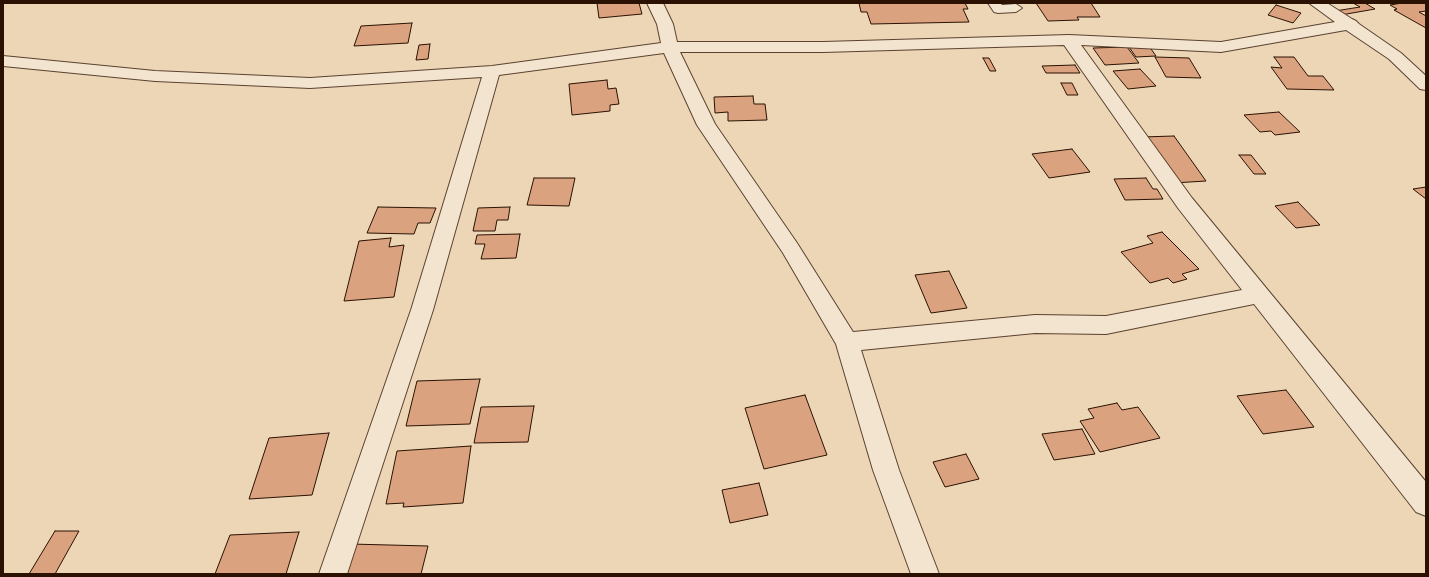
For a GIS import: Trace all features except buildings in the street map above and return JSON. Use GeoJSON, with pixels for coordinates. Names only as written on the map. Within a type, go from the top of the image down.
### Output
{"type":"FeatureCollection","features":[{"type":"Feature","properties":{"kind":"street"},"geometry":{"type":"LineString","coordinates":[[655,3],[665,24],[670,47],[706,126],[790,248],[847,342],[886,470],[925,574]]}},
{"type":"Feature","properties":{"kind":"street"},"geometry":{"type":"LineString","coordinates":[[1317,3],[1351,24],[1395,56],[1426,85]]}},
{"type":"Feature","properties":{"kind":"street"},"geometry":{"type":"LineString","coordinates":[[3,61],[155,76],[310,83],[492,71],[670,47],[823,47],[1069,40],[1220,47],[1351,24]]}},
{"type":"Feature","properties":{"kind":"street"},"geometry":{"type":"LineString","coordinates":[[1069,40],[1186,203],[1426,503]]}},
{"type":"Feature","properties":{"kind":"street"},"geometry":{"type":"LineString","coordinates":[[333,574],[422,310],[492,71]]}},
{"type":"Feature","properties":{"kind":"street"},"geometry":{"type":"LineString","coordinates":[[847,342],[1035,324],[1106,325],[1259,295]]}},
{"type":"Feature","properties":{"kind":"lane"},"geometry":{"type":"LineString","coordinates":[[994,3],[998,9],[1016,8]]}}]}
